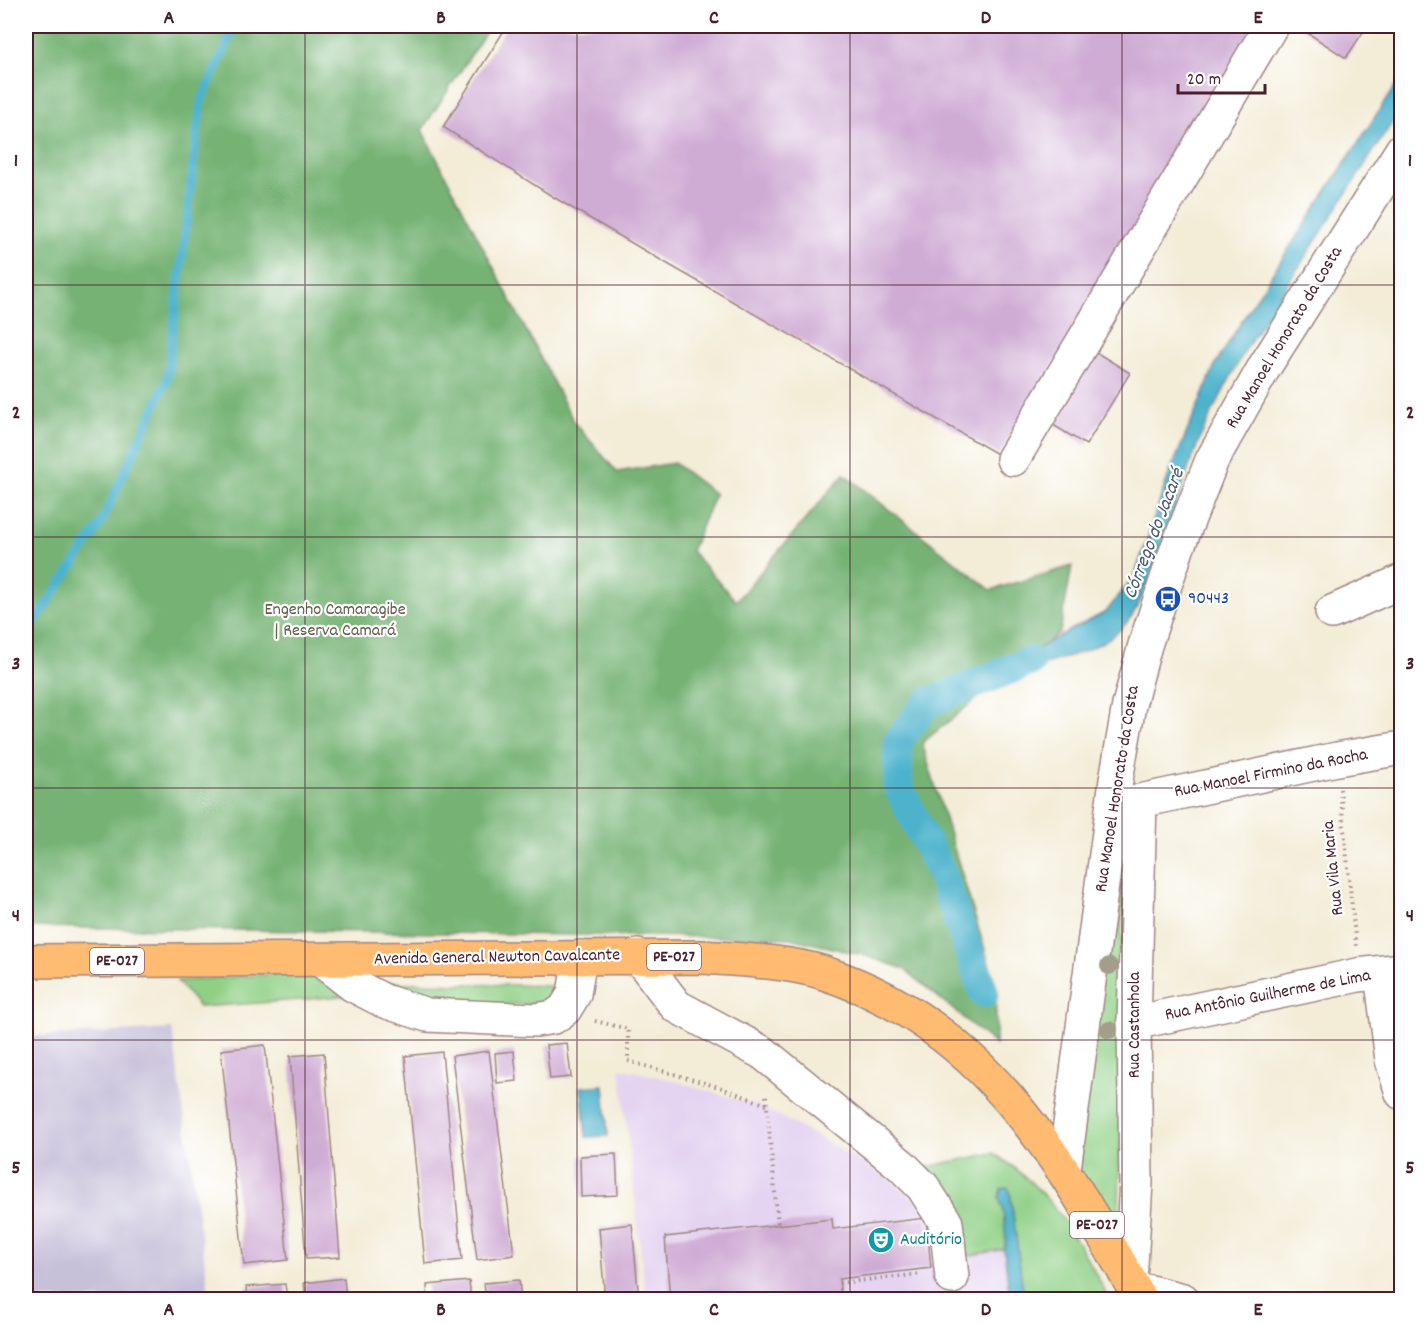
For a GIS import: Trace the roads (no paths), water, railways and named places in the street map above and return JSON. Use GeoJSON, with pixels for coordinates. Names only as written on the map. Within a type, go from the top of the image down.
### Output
{"type":"FeatureCollection","features":[{"type":"Feature","properties":{"kind":"main road","name":"Avenida General Newton Cavalcante"},"geometry":{"type":"LineString","coordinates":[[26,961],[638,956],[703,957],[774,963],[819,972],[859,986],[925,1021],[975,1061],[1008,1096],[1064,1168],[1135,1290]]}},
{"type":"Feature","properties":{"kind":"street"},"geometry":{"type":"LineString","coordinates":[[1014,459],[1271,26]]}},
{"type":"Feature","properties":{"kind":"street","name":"Rua Manoel Honorato da Costa"},"geometry":{"type":"LineString","coordinates":[[1064,1168],[1128,791],[1129,705],[1145,645],[1177,549],[1212,460],[1265,366],[1401,150]]}},
{"type":"Feature","properties":{"kind":"street"},"geometry":{"type":"LineString","coordinates":[[1332,612],[1401,581]]}},
{"type":"Feature","properties":{"kind":"street","name":"Rua Manoel Firmino da Rocha"},"geometry":{"type":"LineString","coordinates":[[1128,791],[1401,748]]}},
{"type":"Feature","properties":{"kind":"street","name":"Rua Castanhola"},"geometry":{"type":"LineString","coordinates":[[1128,791],[1134,1023],[1135,1290]]}},
{"type":"Feature","properties":{"kind":"street"},"geometry":{"type":"LineString","coordinates":[[638,956],[676,1006],[763,1053],[901,1165],[922,1187],[946,1222],[952,1276]]}},
{"type":"Feature","properties":{"kind":"street"},"geometry":{"type":"LineString","coordinates":[[321,960],[353,985],[384,1001],[427,1015],[536,1020],[555,1017],[565,1009],[574,994],[580,957]]}},
{"type":"Feature","properties":{"kind":"street"},"geometry":{"type":"LineString","coordinates":[[1380,973],[1392,1060],[1401,1093]]}},
{"type":"Feature","properties":{"kind":"street","name":"Rua Antônio Guilherme de Lima"},"geometry":{"type":"LineString","coordinates":[[1134,1023],[1380,973]]}},
{"type":"Feature","properties":{"kind":"street"},"geometry":{"type":"LineString","coordinates":[[1135,1290],[1183,1299]]}},
{"type":"Feature","properties":{"kind":"water","name":"Córrego do Jacaré"},"geometry":{"type":"Polygon","coordinates":[[[1401,77],[1401,109],[1247,347],[1201,436],[1148,583],[1131,617],[1114,635],[1087,650],[1056,661],[994,675],[1068,631],[1106,612],[1135,575],[1168,477],[1216,363],[1401,77]]]}},
{"type":"Feature","properties":{"kind":"water"},"geometry":{"type":"Polygon","coordinates":[[[604,1085],[608,1136],[586,1137],[581,1087],[604,1085]]]}},
{"type":"Feature","properties":{"kind":"water"},"geometry":{"type":"Polygon","coordinates":[[[1008,1188],[1024,1299],[1010,1299],[1004,1249],[1006,1240],[1003,1209],[999,1198],[1001,1189],[1008,1188]]]}},
{"type":"Feature","properties":{"kind":"waterway"},"geometry":{"type":"LineString","coordinates":[[26,635],[100,525],[167,380],[201,102],[235,26]]}},
{"type":"Feature","properties":{"kind":"waterway","name":"Córrego do Jacaré"},"geometry":{"type":"LineString","coordinates":[[984,993],[940,870],[898,786],[898,741],[927,703],[1031,661]]}},
{"type":"Feature","properties":{"kind":"place","name":"90443"},"geometry":{"type":"Point","coordinates":[1168,599]}},
{"type":"Feature","properties":{"kind":"place","name":"Auditório"},"geometry":{"type":"Point","coordinates":[881,1240]}},
{"type":"Feature","properties":{"kind":"park label","name":"Engenho Camaragibe | Reserva Camará"},"geometry":{"type":"Point","coordinates":[335,620]}}]}
